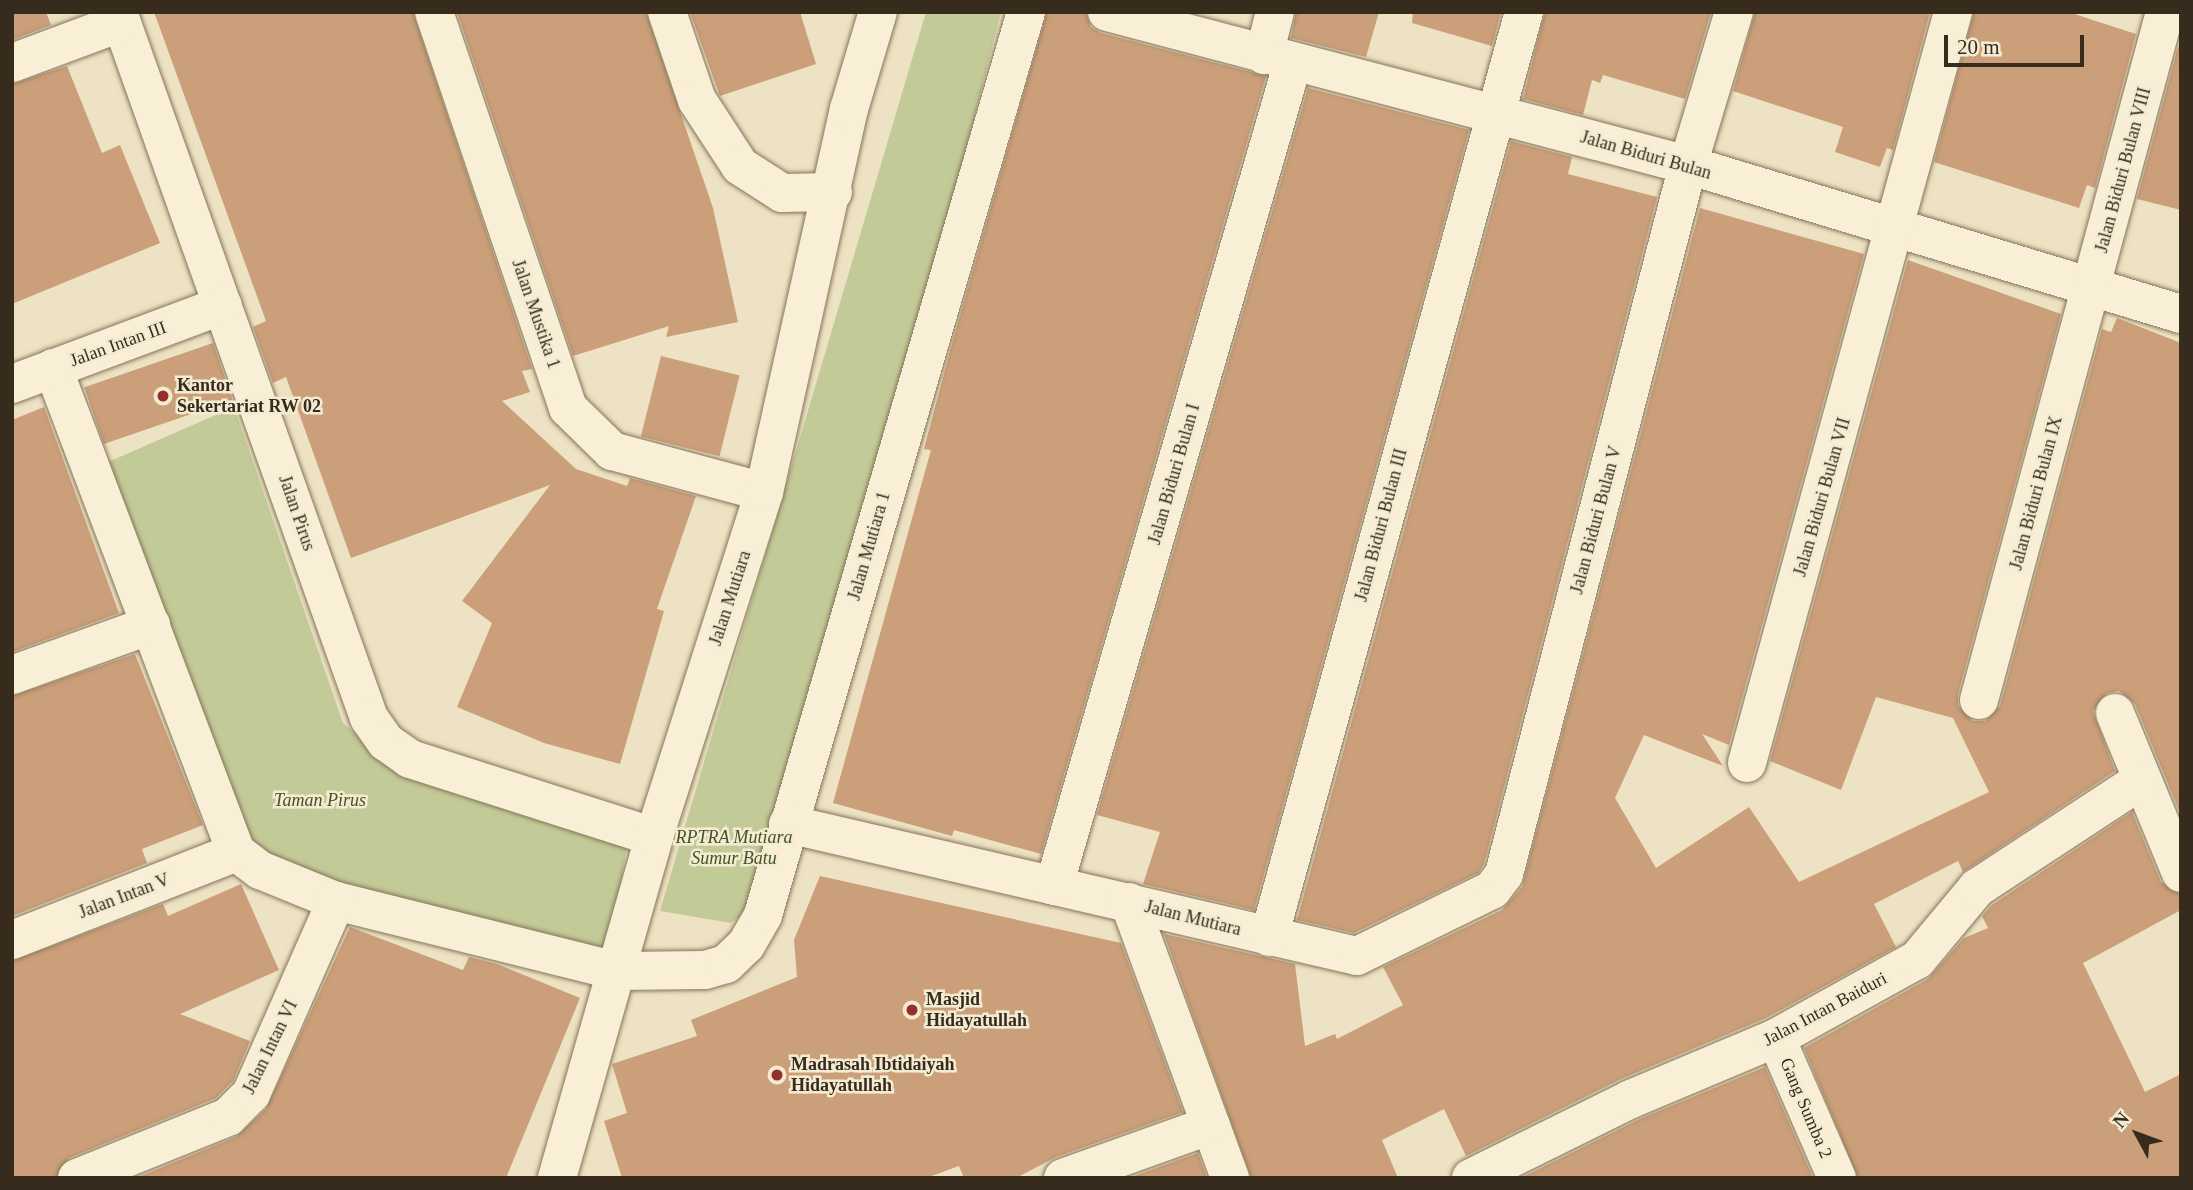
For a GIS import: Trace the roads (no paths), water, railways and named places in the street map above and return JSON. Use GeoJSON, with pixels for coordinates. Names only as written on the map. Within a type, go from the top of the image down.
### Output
{"type":"FeatureCollection","features":[{"type":"Feature","properties":{"kind":"street","name":"Jalan Mustika 1"},"geometry":{"type":"LineString","coordinates":[[434,12],[568,408],[612,451],[764,492]]}},
{"type":"Feature","properties":{"kind":"street"},"geometry":{"type":"LineString","coordinates":[[667,12],[697,100],[740,166],[782,193],[833,192]]}},
{"type":"Feature","properties":{"kind":"street","name":"Jalan Mutiara"},"geometry":{"type":"LineString","coordinates":[[557,1178],[654,836],[764,492],[833,192],[849,109],[878,12]]}},
{"type":"Feature","properties":{"kind":"street","name":"Jalan Mutiara 1"},"geometry":{"type":"LineString","coordinates":[[236,852],[260,870],[337,901],[616,971],[705,970],[726,964],[746,945],[763,915],[1026,12]]}},
{"type":"Feature","properties":{"kind":"street","name":"Jalan Biduri Bulan"},"geometry":{"type":"LineString","coordinates":[[1107,12],[1688,166],[1896,232],[2181,314]]}},
{"type":"Feature","properties":{"kind":"street","name":"Jalan Biduri Bulan I"},"geometry":{"type":"LineString","coordinates":[[1054,886],[1279,58],[1275,12]]}},
{"type":"Feature","properties":{"kind":"street","name":"Jalan Biduri Bulan III"},"geometry":{"type":"LineString","coordinates":[[1269,937],[1492,113],[1524,12]]}},
{"type":"Feature","properties":{"kind":"street","name":"Jalan Biduri Bulan V"},"geometry":{"type":"LineString","coordinates":[[1504,874],[1688,166],[1734,12]]}},
{"type":"Feature","properties":{"kind":"street","name":"Jalan Biduri Bulan VII"},"geometry":{"type":"LineString","coordinates":[[1747,763],[1896,232],[1953,12]]}},
{"type":"Feature","properties":{"kind":"street","name":"Jalan Biduri Bulan VIII"},"geometry":{"type":"LineString","coordinates":[[2092,287],[2165,12]]}},
{"type":"Feature","properties":{"kind":"street"},"geometry":{"type":"LineString","coordinates":[[12,62],[120,17]]}},
{"type":"Feature","properties":{"kind":"street","name":"Jalan Pirus"},"geometry":{"type":"LineString","coordinates":[[120,17],[369,718],[386,743],[410,759],[654,836]]}},
{"type":"Feature","properties":{"kind":"street","name":"Jalan Biduri Bulan IX"},"geometry":{"type":"LineString","coordinates":[[1979,700],[2092,287]]}},
{"type":"Feature","properties":{"kind":"street","name":"Jalan Intan III"},"geometry":{"type":"LineString","coordinates":[[12,384],[223,305]]}},
{"type":"Feature","properties":{"kind":"street"},"geometry":{"type":"LineString","coordinates":[[54,368],[236,852]]}},
{"type":"Feature","properties":{"kind":"street"},"geometry":{"type":"LineString","coordinates":[[12,675],[151,625]]}},
{"type":"Feature","properties":{"kind":"street"},"geometry":{"type":"LineString","coordinates":[[2115,713],[2140,781],[2181,873]]}},
{"type":"Feature","properties":{"kind":"street","name":"Jalan Intan Baiduri"},"geometry":{"type":"LineString","coordinates":[[1471,1178],[1510,1170],[1630,1099],[1776,1038],[1917,960],[1978,888],[2140,781]]}},
{"type":"Feature","properties":{"kind":"street","name":"Jalan Mutiara"},"geometry":{"type":"LineString","coordinates":[[788,824],[1269,937],[1370,954],[1480,900],[1504,874]]}},
{"type":"Feature","properties":{"kind":"street","name":"Jalan Intan V"},"geometry":{"type":"LineString","coordinates":[[12,940],[236,852]]}},
{"type":"Feature","properties":{"kind":"street","name":"Jalan Intan VI"},"geometry":{"type":"LineString","coordinates":[[77,1178],[228,1117],[251,1094],[337,901]]}},
{"type":"Feature","properties":{"kind":"street"},"geometry":{"type":"LineString","coordinates":[[1129,902],[1230,1178]]}},
{"type":"Feature","properties":{"kind":"street","name":"Gang Sumba 2"},"geometry":{"type":"LineString","coordinates":[[1776,1038],[1837,1178]]}},
{"type":"Feature","properties":{"kind":"street"},"geometry":{"type":"LineString","coordinates":[[1063,1178],[1210,1125]]}},
{"type":"Feature","properties":{"kind":"place","name":"Kantor Sekertariat RW 02"},"geometry":{"type":"Point","coordinates":[163,396]}},
{"type":"Feature","properties":{"kind":"place","name":"Masjid Hidayatullah"},"geometry":{"type":"Point","coordinates":[912,1010]}},
{"type":"Feature","properties":{"kind":"place","name":"Madrasah Ibtidaiyah Hidayatullah"},"geometry":{"type":"Point","coordinates":[777,1075]}},
{"type":"Feature","properties":{"kind":"park label","name":"Taman Pirus"},"geometry":{"type":"Point","coordinates":[320,800]}},
{"type":"Feature","properties":{"kind":"park label","name":"RPTRA Mutiara Sumur Batu"},"geometry":{"type":"Point","coordinates":[734,848]}}]}
